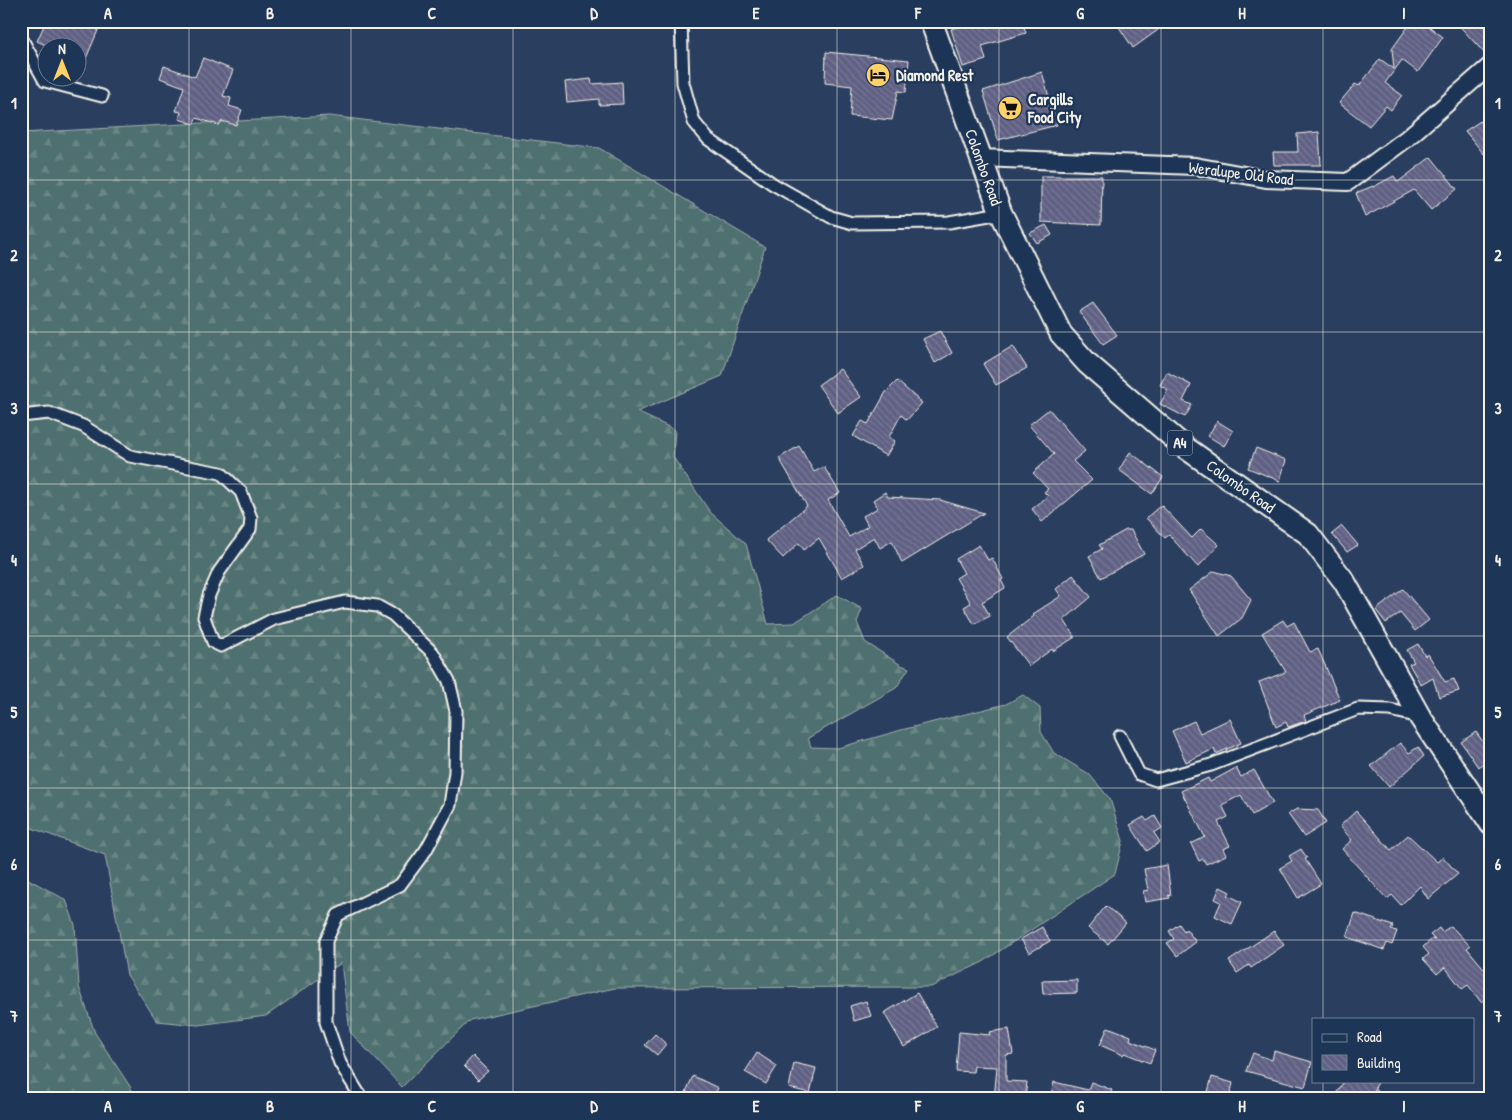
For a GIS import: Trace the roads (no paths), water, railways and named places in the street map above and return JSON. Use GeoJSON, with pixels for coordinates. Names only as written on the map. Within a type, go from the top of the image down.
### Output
{"type":"FeatureCollection","features":[{"type":"Feature","properties":{"kind":"highway","name":"Colombo Road"},"geometry":{"type":"LineString","coordinates":[[930,21],[1001,213],[1061,334],[1087,363],[1183,446],[1308,534],[1344,581],[1420,716],[1491,824]]}},
{"type":"Feature","properties":{"kind":"street"},"geometry":{"type":"LineString","coordinates":[[681,21],[683,83],[694,122],[708,139],[773,184],[831,218],[852,223],[949,222],[1001,213]]}},
{"type":"Feature","properties":{"kind":"street"},"geometry":{"type":"LineString","coordinates":[[21,38],[45,81],[102,96]]}},
{"type":"Feature","properties":{"kind":"street","name":"Weralupe Old Road"},"geometry":{"type":"LineString","coordinates":[[980,158],[1195,166],[1266,179],[1348,182],[1406,139],[1491,65]]}},
{"type":"Feature","properties":{"kind":"street"},"geometry":{"type":"LineString","coordinates":[[21,416],[49,413],[83,426],[130,456],[221,473],[241,492],[251,518],[250,529],[219,572],[209,595],[204,617],[213,642],[221,646],[274,619],[345,602],[377,606],[393,615],[433,653],[449,681],[456,711],[455,772],[450,805],[426,850],[400,885],[338,915],[326,941],[326,1022],[340,1063],[362,1099]]}},
{"type":"Feature","properties":{"kind":"street"},"geometry":{"type":"LineString","coordinates":[[1120,736],[1139,774],[1156,780],[1211,765],[1358,709],[1390,710],[1420,716]]}},
{"type":"Feature","properties":{"kind":"place","name":"Diamond Rest"},"geometry":{"type":"Point","coordinates":[878,75]}},
{"type":"Feature","properties":{"kind":"place","name":"Cargills Food City"},"geometry":{"type":"Point","coordinates":[1010,108]}}]}
